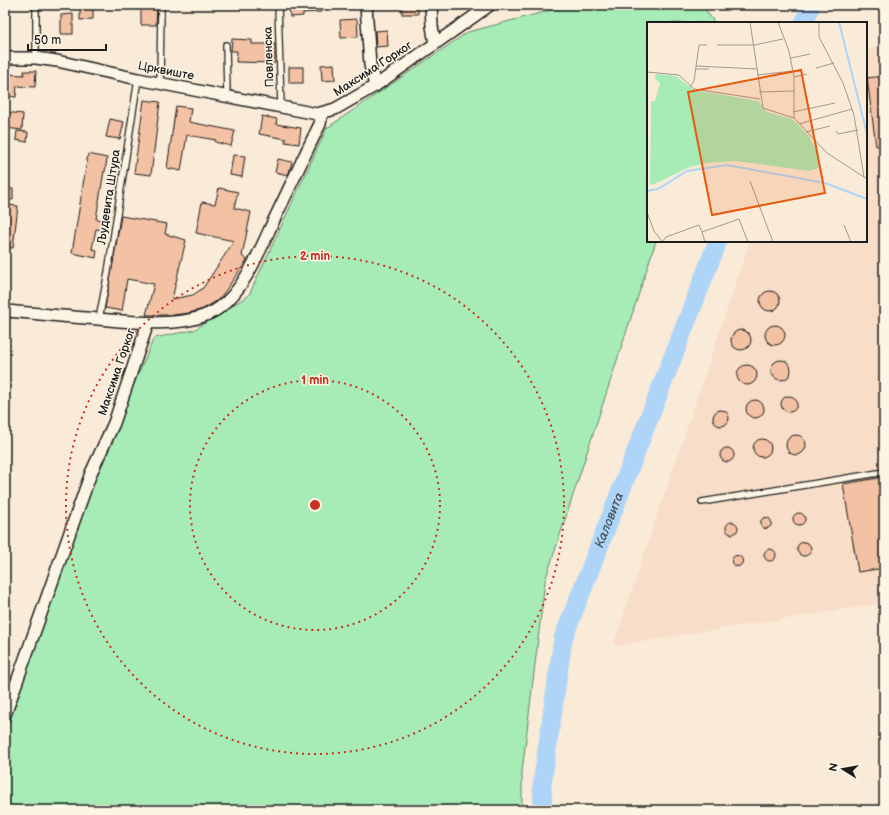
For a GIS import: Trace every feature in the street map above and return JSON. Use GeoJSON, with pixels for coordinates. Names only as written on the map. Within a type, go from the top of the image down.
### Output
{"type":"FeatureCollection","features":[{"type":"Feature","properties":{"kind":"street"},"geometry":{"type":"LineString","coordinates":[[366,5],[370,65],[375,86]]}},
{"type":"Feature","properties":{"kind":"street"},"geometry":{"type":"LineString","coordinates":[[431,5],[435,44]]}},
{"type":"Feature","properties":{"kind":"street","name":"Максима Горког"},"geometry":{"type":"LineString","coordinates":[[5,715],[91,473],[114,422],[148,323],[186,321],[198,318],[211,314],[231,298],[254,262],[320,124],[322,114],[336,109],[375,86],[490,5]]}},
{"type":"Feature","properties":{"kind":"street","name":"Црквиште"},"geometry":{"type":"LineString","coordinates":[[5,58],[36,58],[56,61],[310,114],[322,114]]}},
{"type":"Feature","properties":{"kind":"street"},"geometry":{"type":"LineString","coordinates":[[5,311],[148,323]]}},
{"type":"Feature","properties":{"kind":"lane"},"geometry":{"type":"LineString","coordinates":[[36,5],[36,58]]}},
{"type":"Feature","properties":{"kind":"lane"},"geometry":{"type":"LineString","coordinates":[[160,83],[161,5]]}},
{"type":"Feature","properties":{"kind":"lane","name":"Повленска"},"geometry":{"type":"LineString","coordinates":[[278,5],[281,108]]}},
{"type":"Feature","properties":{"kind":"lane"},"geometry":{"type":"LineString","coordinates":[[226,45],[227,96]]}},
{"type":"Feature","properties":{"kind":"lane","name":"Људевита Штура"},"geometry":{"type":"LineString","coordinates":[[99,319],[108,272],[138,79]]}},
{"type":"Feature","properties":{"kind":"lane"},"geometry":{"type":"LineString","coordinates":[[702,502],[884,472]]}},
{"type":"Feature","properties":{"kind":"shaded area"},"geometry":{"type":"Polygon","coordinates":[[[884,45],[884,603],[613,646],[750,242],[867,242],[867,49],[884,45]]]}},
{"type":"Feature","properties":{"kind":"green space"},"geometry":{"type":"Polygon","coordinates":[[[571,5],[702,5],[714,22],[647,22],[647,242],[656,242],[545,581],[522,772],[522,810],[5,810],[5,734],[90,486],[154,338],[194,330],[249,295],[327,128],[468,32],[571,5]]]}},
{"type":"Feature","properties":{"kind":"building"},"geometry":{"type":"Polygon","coordinates":[[[80,5],[93,5],[93,19],[80,20],[80,5]]]}},
{"type":"Feature","properties":{"kind":"building"},"geometry":{"type":"Polygon","coordinates":[[[289,5],[321,5],[321,12],[303,13],[303,16],[290,17],[289,5]]]}},
{"type":"Feature","properties":{"kind":"building"},"geometry":{"type":"Polygon","coordinates":[[[402,5],[418,5],[418,14],[402,14],[402,5]]]}},
{"type":"Feature","properties":{"kind":"building"},"geometry":{"type":"Polygon","coordinates":[[[141,6],[157,6],[156,25],[141,25],[141,6]]]}},
{"type":"Feature","properties":{"kind":"building"},"geometry":{"type":"Polygon","coordinates":[[[73,14],[73,34],[61,34],[61,15],[73,14]]]}},
{"type":"Feature","properties":{"kind":"building"},"geometry":{"type":"Polygon","coordinates":[[[357,19],[358,37],[341,38],[340,20],[357,19]]]}},
{"type":"Feature","properties":{"kind":"building"},"geometry":{"type":"Polygon","coordinates":[[[387,30],[388,46],[376,47],[375,31],[387,30]]]}},
{"type":"Feature","properties":{"kind":"building"},"geometry":{"type":"Polygon","coordinates":[[[232,39],[252,40],[252,44],[275,44],[275,63],[236,62],[237,51],[231,51],[232,39]]]}},
{"type":"Feature","properties":{"kind":"building"},"geometry":{"type":"Polygon","coordinates":[[[334,64],[335,80],[322,81],[321,65],[334,64]]]}},
{"type":"Feature","properties":{"kind":"building"},"geometry":{"type":"Polygon","coordinates":[[[289,67],[303,67],[303,83],[289,83],[289,67]]]}},
{"type":"Feature","properties":{"kind":"building"},"geometry":{"type":"Polygon","coordinates":[[[24,71],[36,71],[35,87],[17,86],[16,97],[5,96],[5,74],[24,75],[24,71]]]}},
{"type":"Feature","properties":{"kind":"building"},"geometry":{"type":"Polygon","coordinates":[[[884,76],[884,145],[876,146],[867,78],[884,76]]]}},
{"type":"Feature","properties":{"kind":"building"},"geometry":{"type":"Polygon","coordinates":[[[144,100],[160,102],[151,175],[134,173],[144,100]]]}},
{"type":"Feature","properties":{"kind":"building"},"geometry":{"type":"Polygon","coordinates":[[[176,106],[191,108],[189,122],[235,131],[231,146],[215,142],[216,140],[187,135],[181,171],[167,168],[176,106]]]}},
{"type":"Feature","properties":{"kind":"building"},"geometry":{"type":"Polygon","coordinates":[[[5,112],[23,114],[22,130],[5,128],[5,112]]]}},
{"type":"Feature","properties":{"kind":"building"},"geometry":{"type":"Polygon","coordinates":[[[262,116],[277,119],[276,124],[301,128],[299,144],[285,142],[286,139],[259,134],[262,116]]]}},
{"type":"Feature","properties":{"kind":"building"},"geometry":{"type":"Polygon","coordinates":[[[110,119],[124,122],[120,139],[106,137],[110,119]]]}},
{"type":"Feature","properties":{"kind":"building"},"geometry":{"type":"Polygon","coordinates":[[[17,131],[28,132],[27,142],[16,140],[17,131]]]}},
{"type":"Feature","properties":{"kind":"building"},"geometry":{"type":"Polygon","coordinates":[[[88,154],[107,158],[96,219],[103,220],[101,230],[96,229],[92,249],[97,250],[96,258],[72,253],[88,154]]]}},
{"type":"Feature","properties":{"kind":"building"},"geometry":{"type":"Polygon","coordinates":[[[233,155],[245,156],[242,177],[230,175],[233,155]]]}},
{"type":"Feature","properties":{"kind":"building"},"geometry":{"type":"Polygon","coordinates":[[[278,159],[292,162],[288,175],[275,172],[278,159]]]}},
{"type":"Feature","properties":{"kind":"building"},"geometry":{"type":"Polygon","coordinates":[[[5,188],[13,189],[13,200],[5,199],[5,188]]]}},
{"type":"Feature","properties":{"kind":"building"},"geometry":{"type":"Polygon","coordinates":[[[219,188],[238,192],[234,208],[251,212],[242,256],[247,260],[221,297],[203,309],[189,313],[173,315],[146,315],[154,284],[127,279],[122,311],[105,308],[121,216],[167,224],[165,234],[186,240],[172,299],[193,295],[203,288],[234,241],[196,233],[202,202],[215,204],[219,188]]]}},
{"type":"Feature","properties":{"kind":"building"},"geometry":{"type":"Polygon","coordinates":[[[6,205],[18,206],[13,248],[5,247],[6,205]]]}},
{"type":"Feature","properties":{"kind":"building"},"geometry":{"type":"Polygon","coordinates":[[[770,291],[777,294],[780,301],[777,308],[770,311],[763,308],[760,301],[763,294],[770,291]]]}},
{"type":"Feature","properties":{"kind":"building"},"geometry":{"type":"Polygon","coordinates":[[[775,325],[782,328],[785,335],[782,342],[775,345],[768,342],[765,335],[768,328],[775,325]]]}},
{"type":"Feature","properties":{"kind":"building"},"geometry":{"type":"Polygon","coordinates":[[[741,330],[748,333],[751,340],[748,347],[741,350],[734,347],[731,340],[734,333],[741,330]]]}},
{"type":"Feature","properties":{"kind":"building"},"geometry":{"type":"Polygon","coordinates":[[[781,360],[788,363],[791,370],[788,377],[781,380],[774,377],[771,370],[774,363],[781,360]]]}},
{"type":"Feature","properties":{"kind":"building"},"geometry":{"type":"Polygon","coordinates":[[[747,365],[754,368],[757,375],[754,382],[747,385],[740,382],[737,375],[740,368],[747,365]]]}},
{"type":"Feature","properties":{"kind":"building"},"geometry":{"type":"Polygon","coordinates":[[[786,396],[792,396],[797,401],[795,410],[792,412],[786,412],[781,407],[781,401],[786,396]]]}},
{"type":"Feature","properties":{"kind":"building"},"geometry":{"type":"Polygon","coordinates":[[[751,400],[759,400],[764,405],[762,416],[759,418],[751,418],[746,413],[746,405],[751,400]]]}},
{"type":"Feature","properties":{"kind":"building"},"geometry":{"type":"Polygon","coordinates":[[[721,410],[728,415],[729,418],[724,425],[721,426],[714,421],[713,418],[718,411],[721,410]]]}},
{"type":"Feature","properties":{"kind":"building"},"geometry":{"type":"Polygon","coordinates":[[[796,435],[803,438],[806,445],[803,452],[796,455],[789,452],[786,445],[789,438],[796,435]]]}},
{"type":"Feature","properties":{"kind":"building"},"geometry":{"type":"Polygon","coordinates":[[[762,439],[768,442],[771,448],[768,454],[762,457],[756,454],[753,448],[756,442],[762,439]]]}},
{"type":"Feature","properties":{"kind":"building"},"geometry":{"type":"Polygon","coordinates":[[[724,448],[730,448],[734,452],[734,458],[730,462],[724,462],[720,458],[720,452],[724,448]]]}},
{"type":"Feature","properties":{"kind":"building"},"geometry":{"type":"Polygon","coordinates":[[[884,477],[884,568],[858,572],[843,484],[884,477]]]}},
{"type":"Feature","properties":{"kind":"building"},"geometry":{"type":"Polygon","coordinates":[[[799,513],[803,515],[805,519],[803,523],[799,525],[795,523],[793,519],[795,515],[799,513]]]}},
{"type":"Feature","properties":{"kind":"building"},"geometry":{"type":"Polygon","coordinates":[[[764,518],[768,518],[770,519],[770,527],[764,528],[761,525],[761,521],[764,518]]]}},
{"type":"Feature","properties":{"kind":"building"},"geometry":{"type":"Polygon","coordinates":[[[732,522],[736,524],[738,528],[736,532],[732,534],[728,532],[726,528],[728,524],[732,522]]]}},
{"type":"Feature","properties":{"kind":"building"},"geometry":{"type":"Polygon","coordinates":[[[801,542],[807,542],[811,546],[811,552],[807,556],[801,556],[797,552],[797,546],[801,542]]]}},
{"type":"Feature","properties":{"kind":"building"},"geometry":{"type":"Polygon","coordinates":[[[770,549],[774,551],[776,555],[774,559],[770,561],[766,559],[764,555],[766,551],[770,549]]]}},
{"type":"Feature","properties":{"kind":"building"},"geometry":{"type":"Polygon","coordinates":[[[735,556],[739,556],[741,557],[741,565],[735,566],[732,563],[732,559],[735,556]]]}},
{"type":"Feature","properties":{"kind":"waterway","name":"Каловита"},"geometry":{"type":"LineString","coordinates":[[804,22],[811,5]]}},
{"type":"Feature","properties":{"kind":"waterway","name":"Каловита"},"geometry":{"type":"LineString","coordinates":[[543,810],[542,785],[563,639],[718,242]]}}]}
